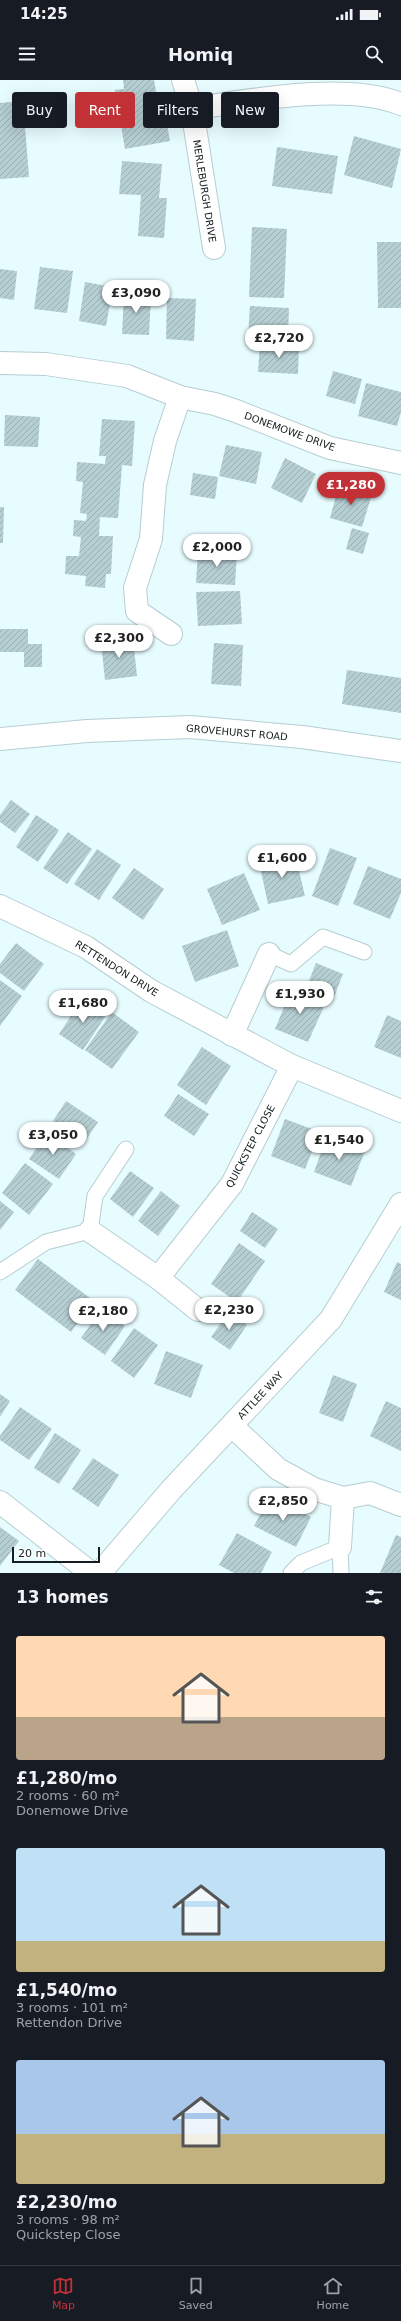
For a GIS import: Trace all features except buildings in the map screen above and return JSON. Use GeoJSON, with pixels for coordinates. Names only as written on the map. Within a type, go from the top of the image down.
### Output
{"type":"FeatureCollection","features":[{"type":"Feature","properties":{"kind":"street","name":"MERLEBURGH DRIVE"},"geometry":{"type":"LineString","coordinates":[[183,80],[187,92]]}},
{"type":"Feature","properties":{"kind":"street"},"geometry":{"type":"LineString","coordinates":[[213,106],[252,100],[320,95],[357,93],[391,94]]}},
{"type":"Feature","properties":{"kind":"street","name":"MERLEBURGH DRIVE"},"geometry":{"type":"LineString","coordinates":[[195,128],[214,248]]}},
{"type":"Feature","properties":{"kind":"street","name":"DONEMOWE DRIVE"},"geometry":{"type":"LineString","coordinates":[[0,363],[46,364],[127,376],[180,397],[222,406],[330,448],[401,463]]}},
{"type":"Feature","properties":{"kind":"street"},"geometry":{"type":"LineString","coordinates":[[171,634],[136,611],[135,588],[151,539],[155,485],[166,441],[180,397]]}},
{"type":"Feature","properties":{"kind":"street","name":"GROVEHURST ROAD"},"geometry":{"type":"LineString","coordinates":[[0,739],[87,732],[190,727],[302,737],[401,752]]}},
{"type":"Feature","properties":{"kind":"street","name":"RETTENDON DRIVE"},"geometry":{"type":"LineString","coordinates":[[0,906],[86,947],[151,991],[292,1066],[401,1111]]}},
{"type":"Feature","properties":{"kind":"street"},"geometry":{"type":"LineString","coordinates":[[232,1035],[269,954]]}},
{"type":"Feature","properties":{"kind":"street","name":"QUICKSTEP CLOSE"},"geometry":{"type":"LineString","coordinates":[[158,1278],[232,1184],[292,1066]]}},
{"type":"Feature","properties":{"kind":"street","name":"ATTLEE WAY"},"geometry":{"type":"LineString","coordinates":[[100,1573],[171,1490],[331,1319],[401,1204]]}},
{"type":"Feature","properties":{"kind":"street"},"geometry":{"type":"LineString","coordinates":[[90,1231],[158,1278],[198,1310]]}},
{"type":"Feature","properties":{"kind":"street"},"geometry":{"type":"LineString","coordinates":[[232,1426],[278,1469],[314,1490],[343,1498],[370,1493],[401,1505]]}},
{"type":"Feature","properties":{"kind":"street"},"geometry":{"type":"LineString","coordinates":[[340,1547],[343,1498]]}},
{"type":"Feature","properties":{"kind":"street"},"geometry":{"type":"LineString","coordinates":[[0,1502],[91,1573]]}},
{"type":"Feature","properties":{"kind":"lane"},"geometry":{"type":"LineString","coordinates":[[269,954],[291,964],[323,937],[364,952]]}},
{"type":"Feature","properties":{"kind":"lane"},"geometry":{"type":"LineString","coordinates":[[0,1272],[46,1242],[90,1231],[95,1196],[126,1149]]}},
{"type":"Feature","properties":{"kind":"lane"},"geometry":{"type":"LineString","coordinates":[[291,1573],[301,1563],[340,1547],[341,1573]]}}]}
